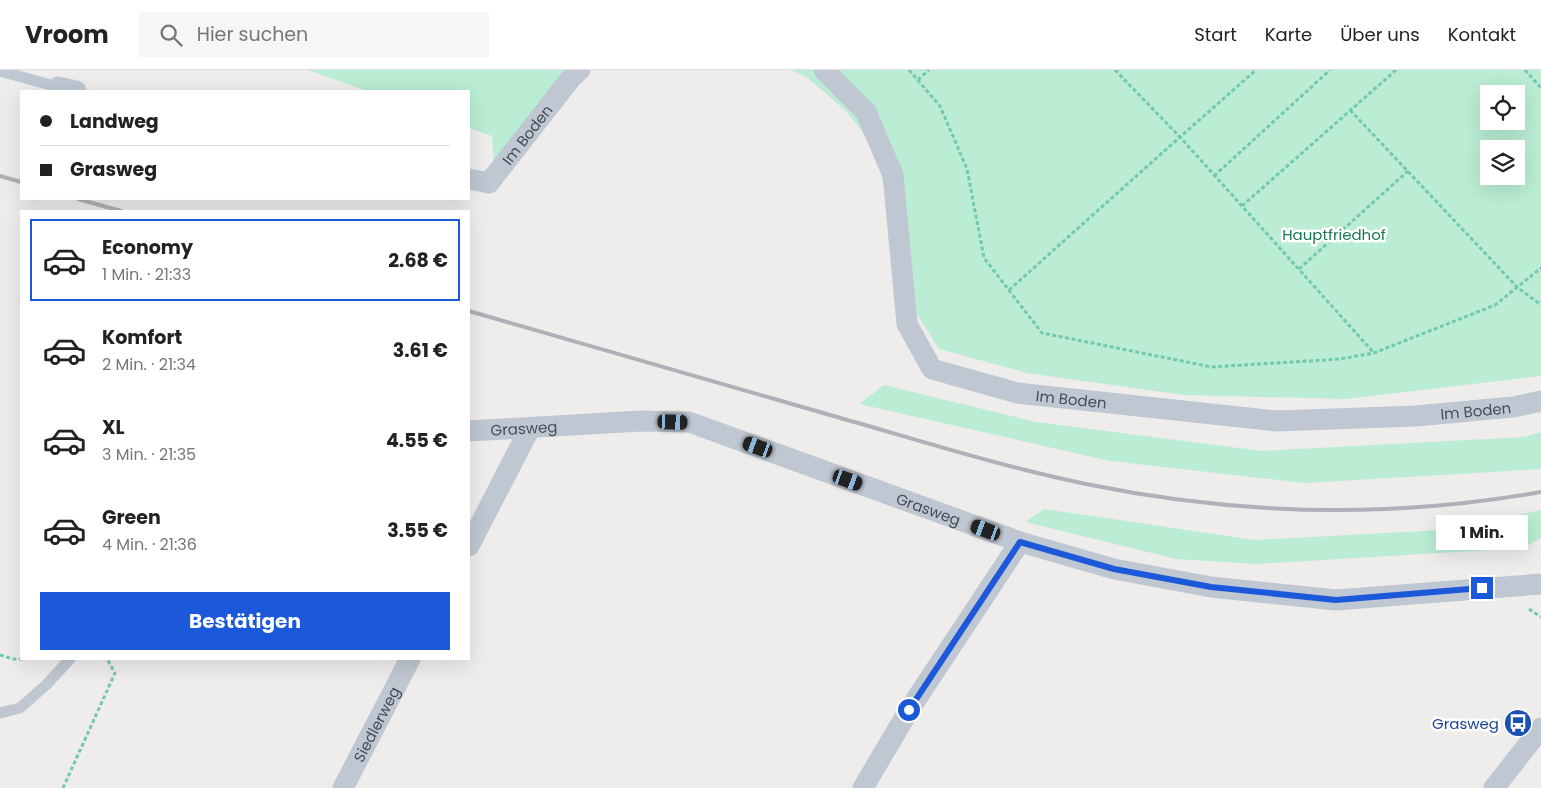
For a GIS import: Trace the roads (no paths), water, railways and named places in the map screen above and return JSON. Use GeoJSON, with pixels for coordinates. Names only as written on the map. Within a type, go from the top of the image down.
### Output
{"type":"FeatureCollection","features":[{"type":"Feature","properties":{"kind":"street","name":"Im Boden"},"geometry":{"type":"LineString","coordinates":[[470,179],[489,183],[571,78],[580,70]]}},
{"type":"Feature","properties":{"kind":"street","name":"Im Boden"},"geometry":{"type":"LineString","coordinates":[[824,70],[866,112],[893,175],[907,324],[932,368],[1017,393],[1276,421],[1416,416],[1513,407],[1541,401]]}},
{"type":"Feature","properties":{"kind":"street","name":"Grasweg"},"geometry":{"type":"LineString","coordinates":[[470,430],[641,421],[689,422],[1020,542],[1114,569],[1211,587],[1336,600],[1541,584]]}},
{"type":"Feature","properties":{"kind":"street"},"geometry":{"type":"LineString","coordinates":[[470,544],[530,428]]}},
{"type":"Feature","properties":{"kind":"street"},"geometry":{"type":"LineString","coordinates":[[863,788],[909,710],[1020,542]]}},
{"type":"Feature","properties":{"kind":"street","name":"Siedlerweg"},"geometry":{"type":"LineString","coordinates":[[343,788],[409,660]]}},
{"type":"Feature","properties":{"kind":"street"},"geometry":{"type":"LineString","coordinates":[[1494,788],[1541,728]]}},
{"type":"Feature","properties":{"kind":"lane"},"geometry":{"type":"LineString","coordinates":[[0,71],[67,89]]}},
{"type":"Feature","properties":{"kind":"lane"},"geometry":{"type":"LineString","coordinates":[[0,713],[20,708],[46,685],[69,660]]}},
{"type":"Feature","properties":{"kind":"railway"},"geometry":{"type":"LineString","coordinates":[[0,176],[20,182]]}},
{"type":"Feature","properties":{"kind":"railway"},"geometry":{"type":"LineString","coordinates":[[82,200],[117,210]]}},
{"type":"Feature","properties":{"kind":"railway"},"geometry":{"type":"LineString","coordinates":[[470,311],[989,461],[1086,484],[1143,494],[1199,502],[1256,507],[1370,510],[1484,501],[1541,492]]}},
{"type":"Feature","properties":{"kind":"place","name":"Grasweg"},"geometry":{"type":"Point","coordinates":[1518,723]}},
{"type":"Feature","properties":{"kind":"park label","name":"Hauptfriedhof"},"geometry":{"type":"Point","coordinates":[1334,234]}}]}
